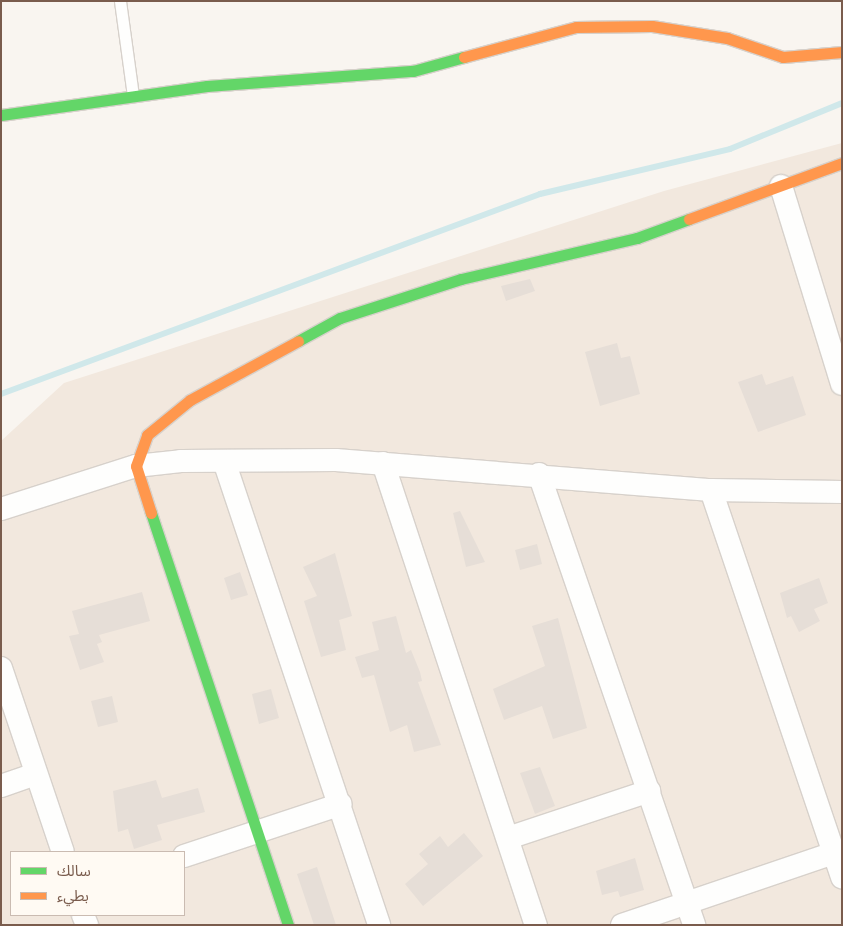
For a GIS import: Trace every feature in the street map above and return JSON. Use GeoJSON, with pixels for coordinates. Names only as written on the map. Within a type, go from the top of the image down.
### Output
{"type":"FeatureCollection","features":[{"type":"Feature","properties":{"kind":"street"},"geometry":{"type":"LineString","coordinates":[[1,115],[207,86],[413,72],[576,27],[652,26],[727,38],[783,57],[842,52]]}},
{"type":"Feature","properties":{"kind":"street"},"geometry":{"type":"LineString","coordinates":[[288,925],[136,466],[148,435],[190,400],[340,318],[461,279],[637,238],[842,164]]}},
{"type":"Feature","properties":{"kind":"street"},"geometry":{"type":"LineString","coordinates":[[781,186],[842,384]]}},
{"type":"Feature","properties":{"kind":"street"},"geometry":{"type":"LineString","coordinates":[[224,461],[341,804],[379,925]]}},
{"type":"Feature","properties":{"kind":"street"},"geometry":{"type":"LineString","coordinates":[[1,509],[136,466],[224,461],[383,463],[538,474],[711,490],[842,492]]}},
{"type":"Feature","properties":{"kind":"street"},"geometry":{"type":"LineString","coordinates":[[383,463],[536,925]]}},
{"type":"Feature","properties":{"kind":"street"},"geometry":{"type":"LineString","coordinates":[[538,474],[694,925]]}},
{"type":"Feature","properties":{"kind":"street"},"geometry":{"type":"LineString","coordinates":[[711,490],[842,877]]}},
{"type":"Feature","properties":{"kind":"street"},"geometry":{"type":"LineString","coordinates":[[1,668],[63,851]]}},
{"type":"Feature","properties":{"kind":"street"},"geometry":{"type":"LineString","coordinates":[[1,786],[36,774]]}},
{"type":"Feature","properties":{"kind":"street"},"geometry":{"type":"LineString","coordinates":[[508,838],[649,791]]}},
{"type":"Feature","properties":{"kind":"street"},"geometry":{"type":"LineString","coordinates":[[185,856],[341,804]]}},
{"type":"Feature","properties":{"kind":"street"},"geometry":{"type":"LineString","coordinates":[[622,925],[834,853]]}},
{"type":"Feature","properties":{"kind":"lane"},"geometry":{"type":"LineString","coordinates":[[120,1],[133,96]]}},
{"type":"Feature","properties":{"kind":"shaded area"},"geometry":{"type":"Polygon","coordinates":[[[842,143],[842,925],[1,925],[1,441],[64,383],[664,191],[842,143]]]}},
{"type":"Feature","properties":{"kind":"building"},"geometry":{"type":"Polygon","coordinates":[[[530,279],[535,291],[506,301],[501,286],[530,279]]]}},
{"type":"Feature","properties":{"kind":"building"},"geometry":{"type":"Polygon","coordinates":[[[617,343],[621,358],[630,356],[640,394],[600,406],[585,352],[617,343]]]}},
{"type":"Feature","properties":{"kind":"building"},"geometry":{"type":"Polygon","coordinates":[[[762,374],[766,385],[793,376],[806,415],[758,432],[738,382],[762,374]]]}},
{"type":"Feature","properties":{"kind":"building"},"geometry":{"type":"Polygon","coordinates":[[[460,511],[485,562],[466,567],[453,513],[460,511]]]}},
{"type":"Feature","properties":{"kind":"building"},"geometry":{"type":"Polygon","coordinates":[[[537,544],[542,564],[520,570],[515,550],[537,544]]]}},
{"type":"Feature","properties":{"kind":"building"},"geometry":{"type":"Polygon","coordinates":[[[335,553],[352,616],[339,620],[346,650],[321,657],[304,601],[317,596],[303,567],[335,553]]]}},
{"type":"Feature","properties":{"kind":"building"},"geometry":{"type":"Polygon","coordinates":[[[240,572],[248,595],[231,600],[224,578],[240,572]]]}},
{"type":"Feature","properties":{"kind":"building"},"geometry":{"type":"Polygon","coordinates":[[[819,578],[828,603],[814,609],[820,621],[799,632],[791,616],[787,618],[780,593],[819,578]]]}},
{"type":"Feature","properties":{"kind":"building"},"geometry":{"type":"Polygon","coordinates":[[[142,592],[150,621],[99,635],[102,642],[97,644],[104,662],[80,670],[69,636],[79,634],[72,611],[142,592]]]}},
{"type":"Feature","properties":{"kind":"building"},"geometry":{"type":"Polygon","coordinates":[[[396,616],[406,653],[411,650],[420,672],[422,681],[418,682],[441,745],[414,752],[407,725],[390,732],[374,675],[362,678],[355,657],[379,650],[372,622],[396,616]]]}},
{"type":"Feature","properties":{"kind":"building"},"geometry":{"type":"Polygon","coordinates":[[[558,618],[587,728],[553,739],[542,706],[504,720],[493,689],[545,666],[532,626],[558,618]]]}},
{"type":"Feature","properties":{"kind":"building"},"geometry":{"type":"Polygon","coordinates":[[[271,689],[279,718],[259,724],[252,694],[271,689]]]}},
{"type":"Feature","properties":{"kind":"building"},"geometry":{"type":"Polygon","coordinates":[[[112,696],[118,722],[98,727],[91,701],[112,696]]]}},
{"type":"Feature","properties":{"kind":"building"},"geometry":{"type":"Polygon","coordinates":[[[540,767],[555,806],[535,814],[520,773],[540,767]]]}},
{"type":"Feature","properties":{"kind":"building"},"geometry":{"type":"Polygon","coordinates":[[[156,780],[162,798],[198,788],[205,812],[157,825],[162,840],[134,849],[128,829],[118,832],[113,791],[156,780]]]}},
{"type":"Feature","properties":{"kind":"building"},"geometry":{"type":"Polygon","coordinates":[[[464,833],[483,856],[423,906],[405,884],[428,864],[419,854],[440,836],[448,847],[464,833]]]}},
{"type":"Feature","properties":{"kind":"building"},"geometry":{"type":"Polygon","coordinates":[[[635,858],[644,890],[620,897],[618,891],[602,895],[596,871],[635,858]]]}},
{"type":"Feature","properties":{"kind":"building"},"geometry":{"type":"Polygon","coordinates":[[[317,867],[336,925],[314,925],[297,874],[317,867]]]}},
{"type":"Feature","properties":{"kind":"waterway"},"geometry":{"type":"LineString","coordinates":[[1,394],[540,194],[730,149],[842,103]]}},
{"type":"Feature","properties":{"kind":"traffic: fast"},"geometry":{"type":"LineString","coordinates":[[1,115],[207,86],[413,71],[464,57]]}},
{"type":"Feature","properties":{"kind":"traffic: fast"},"geometry":{"type":"LineString","coordinates":[[298,341],[340,318],[461,279],[637,238],[689,219]]}},
{"type":"Feature","properties":{"kind":"traffic: fast"},"geometry":{"type":"LineString","coordinates":[[151,513],[288,925]]}},
{"type":"Feature","properties":{"kind":"traffic: slow"},"geometry":{"type":"LineString","coordinates":[[464,57],[576,27],[652,26],[727,38],[783,57],[842,52]]}},
{"type":"Feature","properties":{"kind":"traffic: slow"},"geometry":{"type":"LineString","coordinates":[[689,219],[842,163]]}},
{"type":"Feature","properties":{"kind":"traffic: slow"},"geometry":{"type":"LineString","coordinates":[[151,513],[136,466],[147,435],[190,400],[298,341]]}}]}
